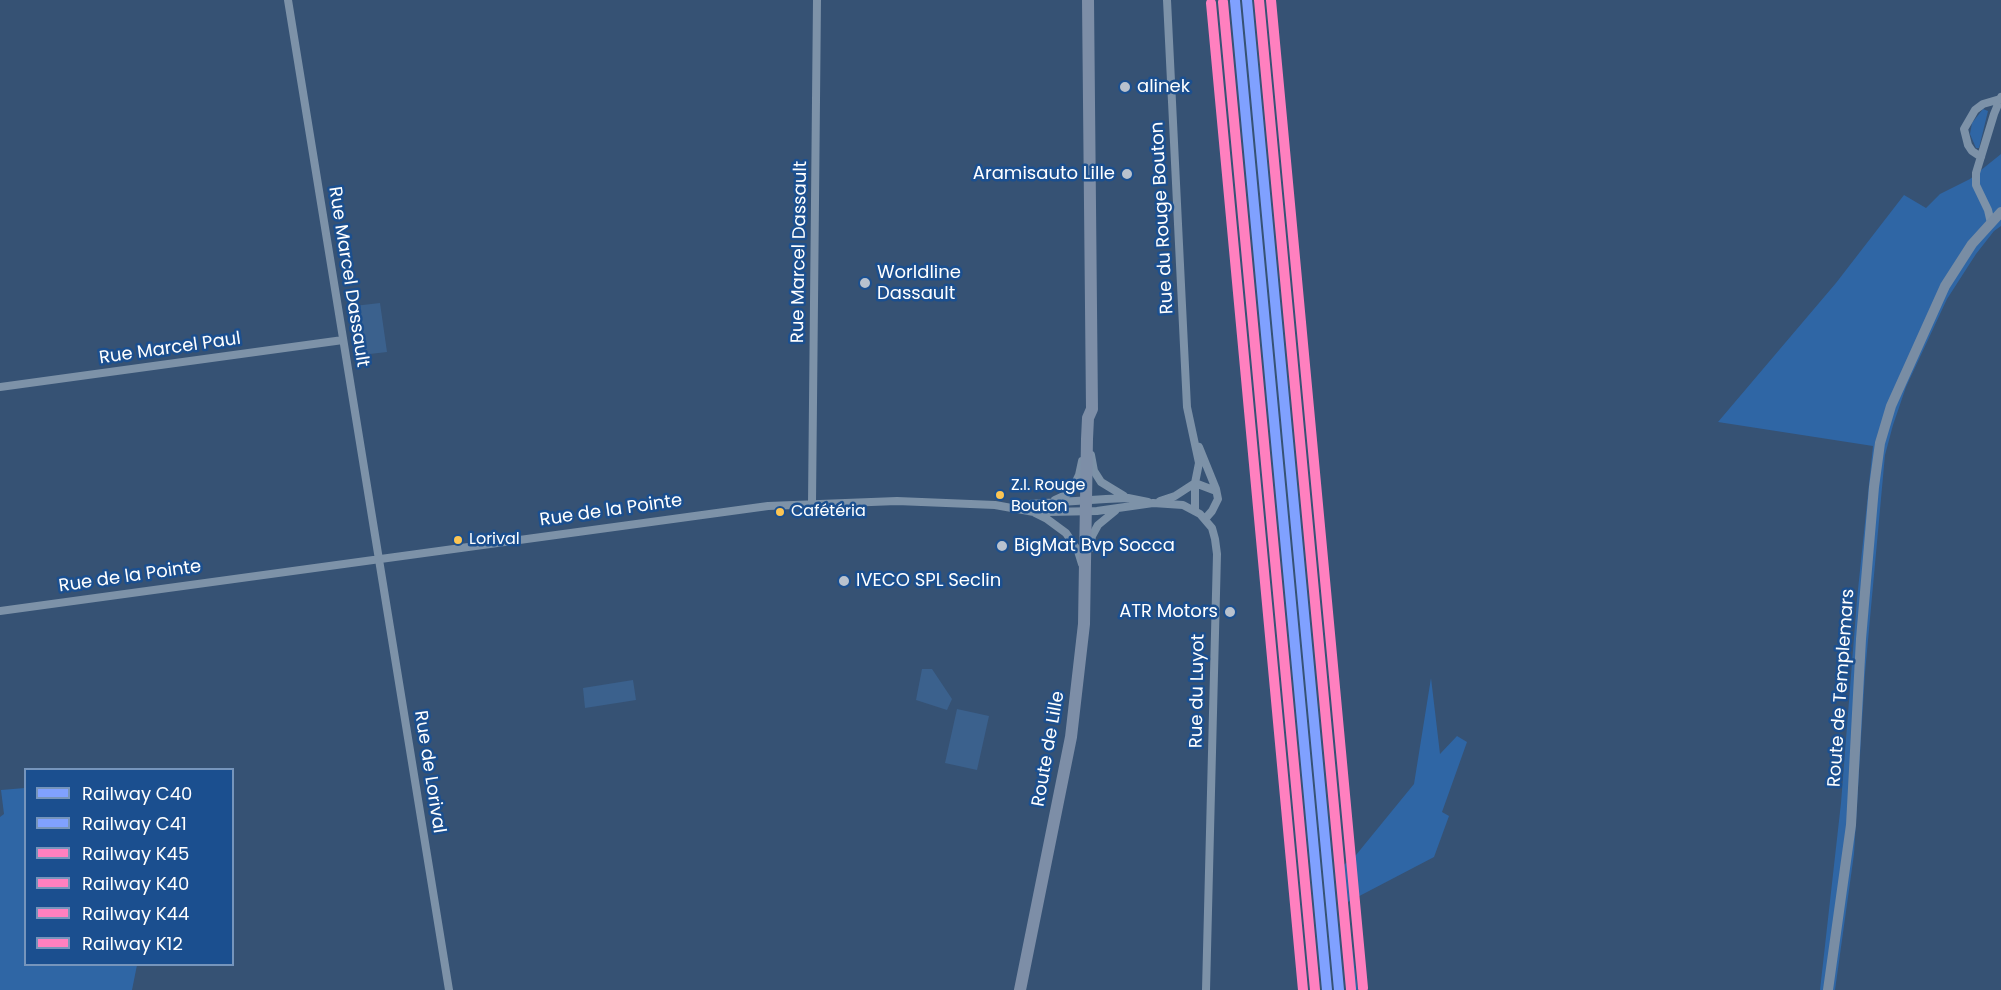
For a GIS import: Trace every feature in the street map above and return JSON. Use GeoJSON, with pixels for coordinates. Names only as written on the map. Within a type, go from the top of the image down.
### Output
{"type":"FeatureCollection","features":[{"type":"Feature","properties":{"kind":"main road","name":"Route de Lille"},"geometry":{"type":"LineString","coordinates":[[1020,990],[1073,729],[1082,653],[1086,576],[1088,418],[1084,413],[1089,232],[1088,0]]}},
{"type":"Feature","properties":{"kind":"main road","name":"Route de Templemars"},"geometry":{"type":"LineString","coordinates":[[1828,990],[1851,825],[1861,639],[1876,467],[1886,420],[1954,269],[1972,244],[2001,212]]}},
{"type":"Feature","properties":{"kind":"street","name":"Rue Marcel Dassault"},"geometry":{"type":"LineString","coordinates":[[288,0],[379,559]]}},
{"type":"Feature","properties":{"kind":"street","name":"Rue Marcel Dassault"},"geometry":{"type":"LineString","coordinates":[[812,503],[817,0]]}},
{"type":"Feature","properties":{"kind":"street","name":"Rue du Rouge Bouton"},"geometry":{"type":"LineString","coordinates":[[1167,0],[1187,408],[1198,463],[1195,511]]}},
{"type":"Feature","properties":{"kind":"street"},"geometry":{"type":"LineString","coordinates":[[1981,157],[1968,145],[1964,129],[1975,110],[1983,104],[2001,98]]}},
{"type":"Feature","properties":{"kind":"street"},"geometry":{"type":"LineString","coordinates":[[1991,223],[1988,210],[1976,185],[1976,172],[2001,98]]}},
{"type":"Feature","properties":{"kind":"street","name":"Rue Marcel Paul"},"geometry":{"type":"LineString","coordinates":[[0,387],[343,340]]}},
{"type":"Feature","properties":{"kind":"street","name":"Rue du Rouge Bouton"},"geometry":{"type":"LineString","coordinates":[[1193,434],[1216,491]]}},
{"type":"Feature","properties":{"kind":"street"},"geometry":{"type":"LineString","coordinates":[[1087,438],[1098,477],[1105,486],[1128,498],[1153,503],[1174,496],[1195,483],[1216,491],[1217,503],[1205,519]]}},
{"type":"Feature","properties":{"kind":"street"},"geometry":{"type":"LineString","coordinates":[[1043,504],[1061,498],[1073,488],[1079,475],[1087,438]]}},
{"type":"Feature","properties":{"kind":"street"},"geometry":{"type":"LineString","coordinates":[[1001,506],[1086,505],[1128,498]]}},
{"type":"Feature","properties":{"kind":"street","name":"Rue de la Pointe"},"geometry":{"type":"LineString","coordinates":[[0,610],[718,512],[812,503],[890,501],[1001,506],[1034,512],[1086,505]]}},
{"type":"Feature","properties":{"kind":"street","name":"Rue du Luyot"},"geometry":{"type":"LineString","coordinates":[[1086,505],[1120,508],[1153,503],[1178,504],[1195,511],[1205,519],[1214,533],[1217,554],[1206,990]]}},
{"type":"Feature","properties":{"kind":"street"},"geometry":{"type":"LineString","coordinates":[[1086,576],[1094,530],[1107,516],[1120,508]]}},
{"type":"Feature","properties":{"kind":"street"},"geometry":{"type":"LineString","coordinates":[[1034,512],[1060,528],[1072,541],[1078,551],[1086,576]]}},
{"type":"Feature","properties":{"kind":"street","name":"Rue de Lorival"},"geometry":{"type":"LineString","coordinates":[[379,559],[449,990]]}},
{"type":"Feature","properties":{"kind":"shaded area"},"geometry":{"type":"Polygon","coordinates":[[[1983,109],[1988,111],[1979,148],[1976,148],[1970,134],[1972,123],[1983,109]]]}},
{"type":"Feature","properties":{"kind":"shaded area"},"geometry":{"type":"Polygon","coordinates":[[[2001,154],[2001,226],[1994,231],[1976,254],[1947,299],[1906,387],[1885,455],[1865,673],[1854,854],[1835,990],[1820,990],[1841,803],[1857,599],[1873,446],[1718,422],[1836,283],[1904,195],[1926,208],[1940,194],[1970,179],[2001,154]]]}},
{"type":"Feature","properties":{"kind":"shaded area"},"geometry":{"type":"Polygon","coordinates":[[[380,303],[387,352],[361,355],[354,306],[380,303]]]}},
{"type":"Feature","properties":{"kind":"shaded area"},"geometry":{"type":"Polygon","coordinates":[[[922,669],[932,669],[952,699],[947,710],[916,700],[922,669]]]}},
{"type":"Feature","properties":{"kind":"shaded area"},"geometry":{"type":"Polygon","coordinates":[[[1431,678],[1440,754],[1457,736],[1467,742],[1442,812],[1449,816],[1434,857],[1346,903],[1358,990],[1354,990],[1341,867],[1356,855],[1414,784],[1431,678]]]}},
{"type":"Feature","properties":{"kind":"shaded area"},"geometry":{"type":"Polygon","coordinates":[[[633,680],[636,700],[585,708],[583,688],[633,680]]]}},
{"type":"Feature","properties":{"kind":"shaded area"},"geometry":{"type":"Polygon","coordinates":[[[957,709],[989,716],[977,770],[945,763],[957,709]]]}},
{"type":"Feature","properties":{"kind":"shaded area"},"geometry":{"type":"Polygon","coordinates":[[[24,788],[24,966],[137,966],[132,990],[0,990],[0,817],[4,814],[1,790],[24,788]]]}},
{"type":"Feature","properties":{"kind":"rail line","name":"C40"},"geometry":{"type":"LineString","coordinates":[[1247,0],[1339,990]]}},
{"type":"Feature","properties":{"kind":"rail line","name":"K45"},"geometry":{"type":"LineString","coordinates":[[1259,0],[1351,989]]}},
{"type":"Feature","properties":{"kind":"rail line","name":"K44"},"geometry":{"type":"LineString","coordinates":[[1271,0],[1363,988]]}},
{"type":"Feature","properties":{"kind":"rail line","name":"C41"},"geometry":{"type":"LineString","coordinates":[[1235,1],[1327,990]]}},
{"type":"Feature","properties":{"kind":"rail line","name":"K40"},"geometry":{"type":"LineString","coordinates":[[1223,2],[1315,990]]}},
{"type":"Feature","properties":{"kind":"rail line","name":"K12"},"geometry":{"type":"LineString","coordinates":[[1211,3],[1303,990]]}},
{"type":"Feature","properties":{"kind":"place","name":"alinek"},"geometry":{"type":"Point","coordinates":[1125,87]}},
{"type":"Feature","properties":{"kind":"place","name":"Aramisauto Lille"},"geometry":{"type":"Point","coordinates":[1127,174]}},
{"type":"Feature","properties":{"kind":"place","name":"Worldline Dassault"},"geometry":{"type":"Point","coordinates":[865,283]}},
{"type":"Feature","properties":{"kind":"place","name":"Z.I. Rouge Bouton"},"geometry":{"type":"Point","coordinates":[1000,495]}},
{"type":"Feature","properties":{"kind":"place","name":"Cafétéria"},"geometry":{"type":"Point","coordinates":[780,512]}},
{"type":"Feature","properties":{"kind":"place","name":"Lorival"},"geometry":{"type":"Point","coordinates":[458,540]}},
{"type":"Feature","properties":{"kind":"place","name":"BigMat Bvp Socca"},"geometry":{"type":"Point","coordinates":[1002,546]}},
{"type":"Feature","properties":{"kind":"place","name":"IVECO SPL Seclin"},"geometry":{"type":"Point","coordinates":[844,581]}},
{"type":"Feature","properties":{"kind":"place","name":"ATR Motors"},"geometry":{"type":"Point","coordinates":[1230,612]}}]}
